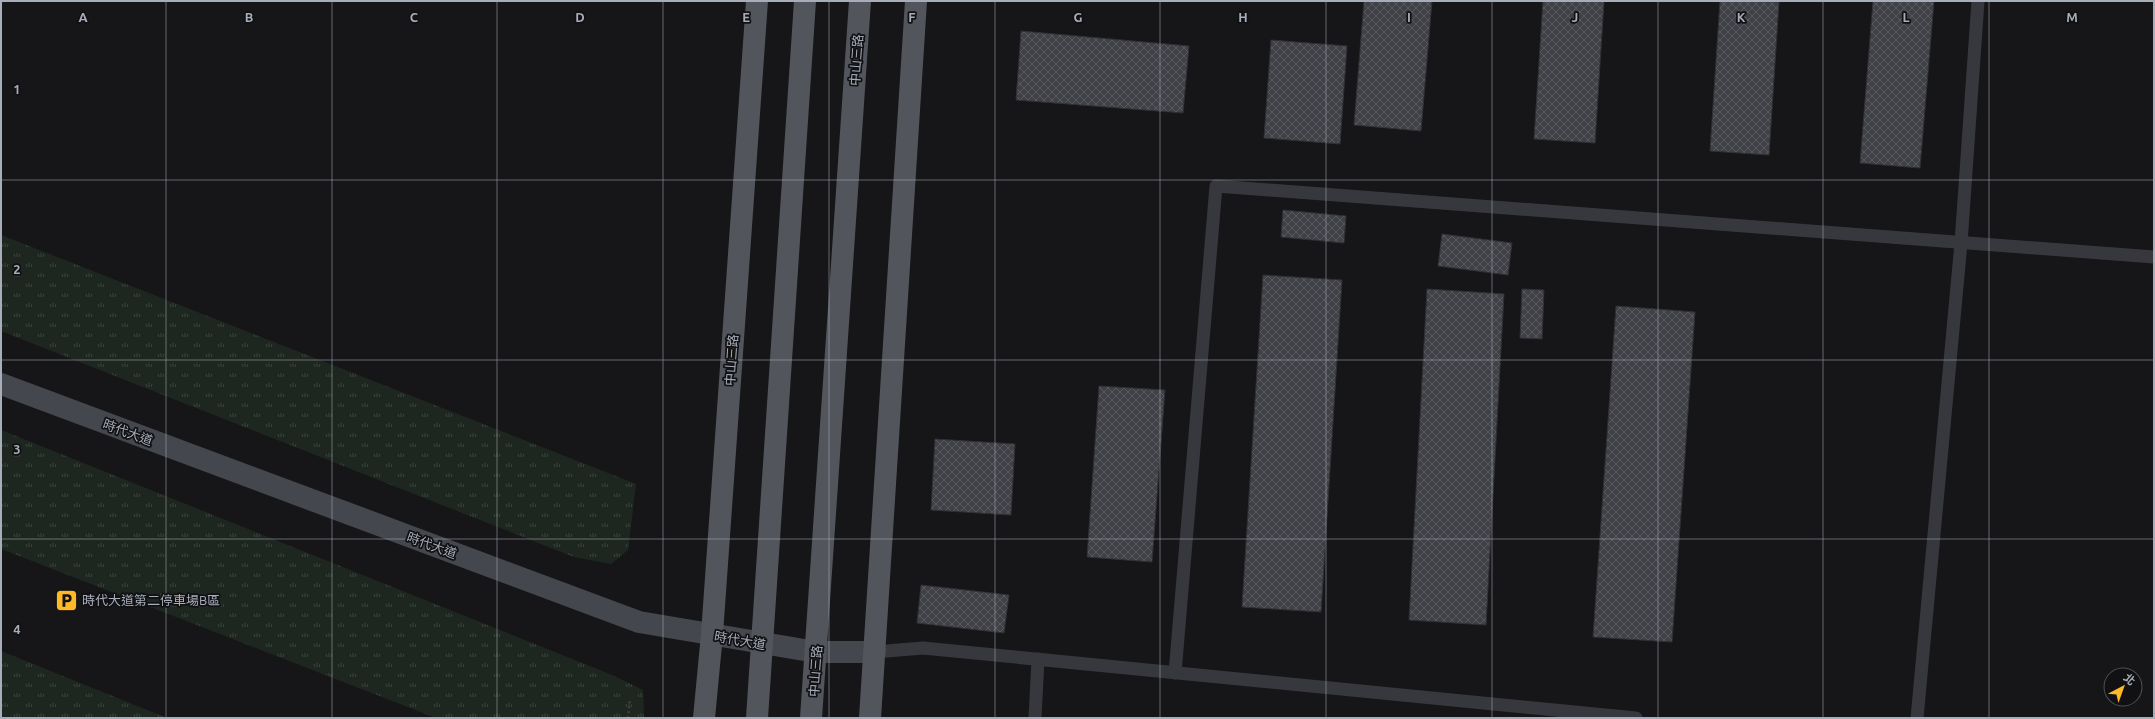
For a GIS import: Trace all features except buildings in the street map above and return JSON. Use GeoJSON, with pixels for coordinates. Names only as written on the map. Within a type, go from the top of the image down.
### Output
{"type":"FeatureCollection","features":[{"type":"Feature","properties":{"kind":"main road","name":"中山三路"},"geometry":{"type":"LineString","coordinates":[[704,718],[712,634],[757,1]]}},
{"type":"Feature","properties":{"kind":"main road"},"geometry":{"type":"LineString","coordinates":[[757,718],[805,1]]}},
{"type":"Feature","properties":{"kind":"main road","name":"中山三路"},"geometry":{"type":"LineString","coordinates":[[811,718],[860,1]]}},
{"type":"Feature","properties":{"kind":"main road"},"geometry":{"type":"LineString","coordinates":[[870,718],[916,1]]}},
{"type":"Feature","properties":{"kind":"street","name":"時代大道"},"geometry":{"type":"LineString","coordinates":[[1,384],[639,622],[816,652],[875,652]]}},
{"type":"Feature","properties":{"kind":"lane"},"geometry":{"type":"LineString","coordinates":[[1917,718],[1961,243],[1978,1]]}},
{"type":"Feature","properties":{"kind":"lane"},"geometry":{"type":"LineString","coordinates":[[1175,673],[1216,186],[2154,258]]}},
{"type":"Feature","properties":{"kind":"lane"},"geometry":{"type":"LineString","coordinates":[[875,652],[923,648],[1636,718]]}},
{"type":"Feature","properties":{"kind":"lane"},"geometry":{"type":"LineString","coordinates":[[1035,718],[1038,659]]}},
{"type":"Feature","properties":{"kind":"path"},"geometry":{"type":"LineString","coordinates":[[628,718],[630,699]]}},
{"type":"Feature","properties":{"kind":"green space"},"geometry":{"type":"Polygon","coordinates":[[[1,235],[636,484],[628,550],[611,564],[574,557],[1,331],[1,235]]]}},
{"type":"Feature","properties":{"kind":"green space"},"geometry":{"type":"Polygon","coordinates":[[[1,430],[612,675],[643,690],[644,718],[436,718],[1,549],[1,430]]]}},
{"type":"Feature","properties":{"kind":"green space"},"geometry":{"type":"Polygon","coordinates":[[[1,651],[167,718],[1,718],[1,651]]]}},
{"type":"Feature","properties":{"kind":"place","name":"時代大道第二停車場B區"},"geometry":{"type":"Point","coordinates":[67,600]}}]}
